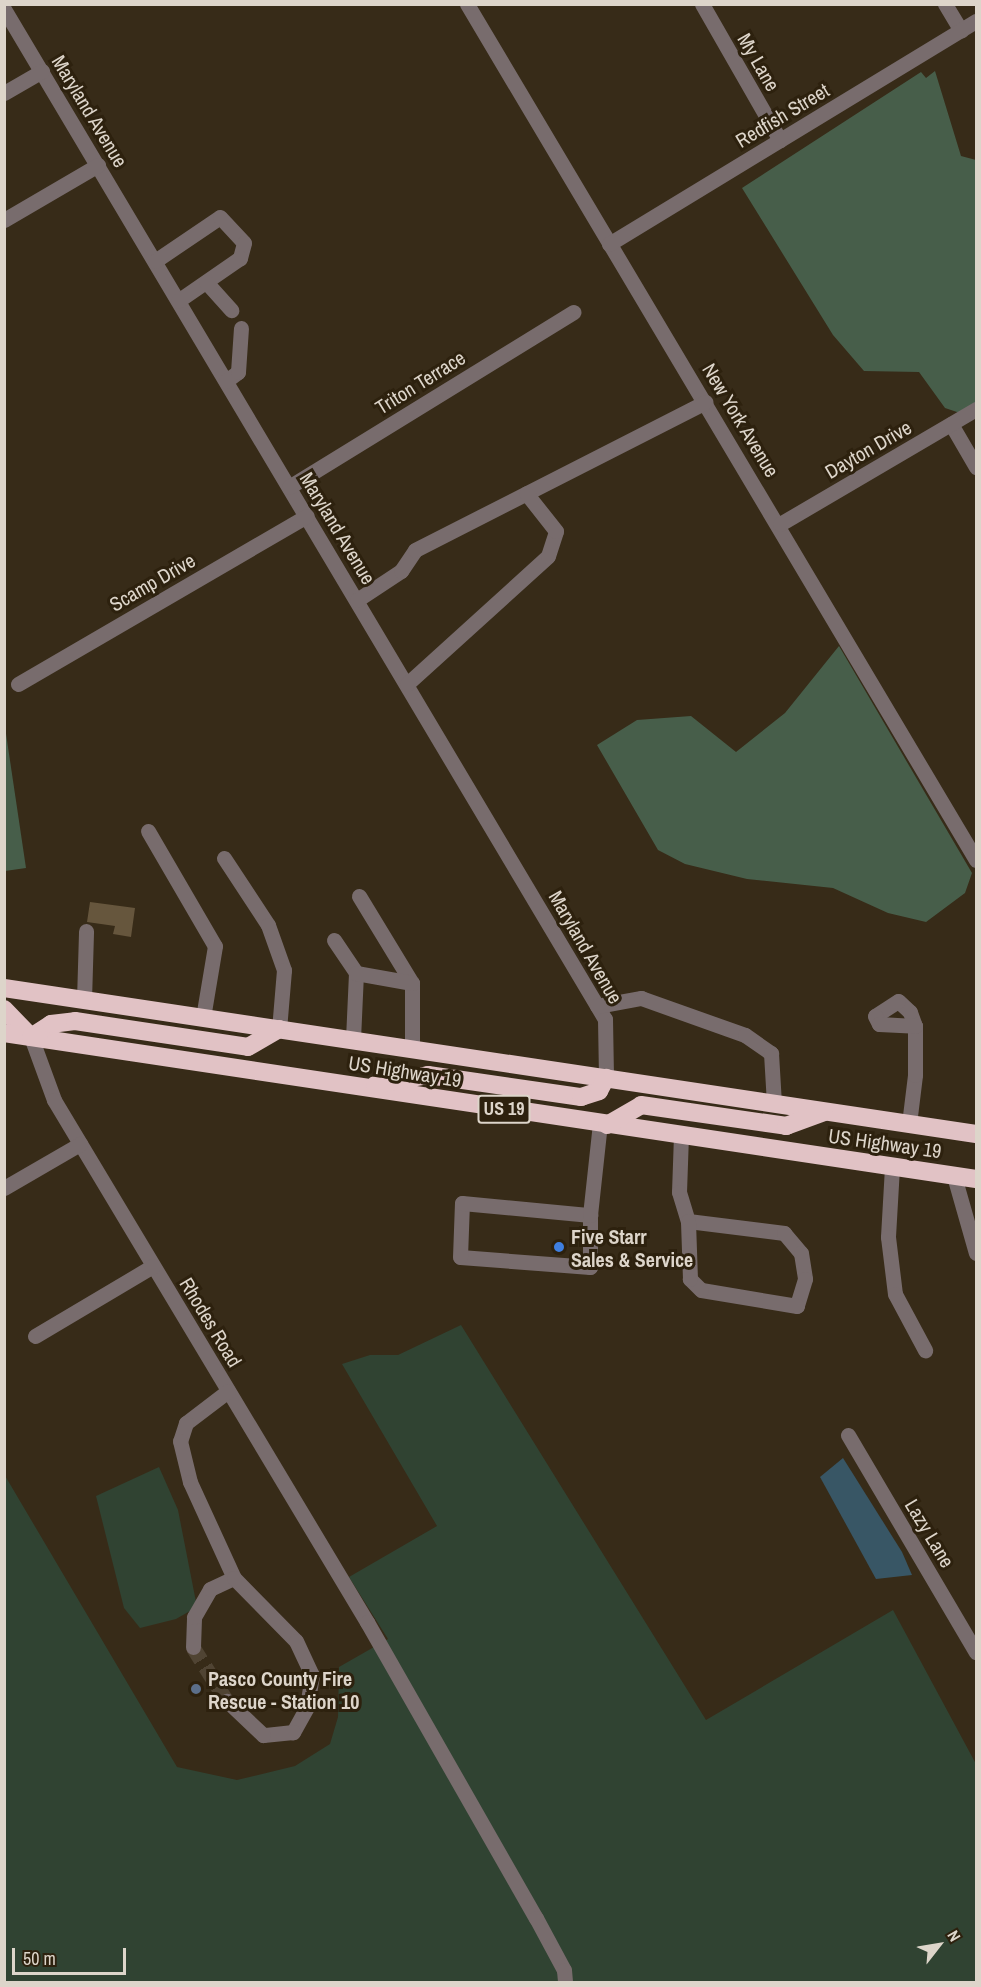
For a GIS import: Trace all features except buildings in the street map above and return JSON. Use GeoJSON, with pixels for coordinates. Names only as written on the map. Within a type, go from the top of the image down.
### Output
{"type":"FeatureCollection","features":[{"type":"Feature","properties":{"kind":"highway","name":"US Highway 19"},"geometry":{"type":"LineString","coordinates":[[4,988],[976,1134]]}},
{"type":"Feature","properties":{"kind":"highway"},"geometry":{"type":"LineString","coordinates":[[4,1009],[31,1037],[51,1023],[75,1021],[248,1047],[279,1029]]}},
{"type":"Feature","properties":{"kind":"highway","name":"US Highway 19"},"geometry":{"type":"LineString","coordinates":[[4,1033],[976,1179]]}},
{"type":"Feature","properties":{"kind":"highway"},"geometry":{"type":"LineString","coordinates":[[362,1087],[428,1075],[581,1097],[599,1091],[606,1078]]}},
{"type":"Feature","properties":{"kind":"highway"},"geometry":{"type":"LineString","coordinates":[[603,1124],[641,1105],[786,1126],[826,1111]]}},
{"type":"Feature","properties":{"kind":"street","name":"New York Avenue"},"geometry":{"type":"LineString","coordinates":[[467,4],[609,244],[780,524],[976,860]]}},
{"type":"Feature","properties":{"kind":"street","name":"My Lane"},"geometry":{"type":"LineString","coordinates":[[702,4],[780,140]]}},
{"type":"Feature","properties":{"kind":"street"},"geometry":{"type":"LineString","coordinates":[[945,4],[961,31]]}},
{"type":"Feature","properties":{"kind":"street","name":"Maryland Avenue"},"geometry":{"type":"LineString","coordinates":[[4,9],[597,1006],[609,1039],[606,1078]]}},
{"type":"Feature","properties":{"kind":"street","name":"Redfish Street"},"geometry":{"type":"LineString","coordinates":[[609,244],[976,21]]}},
{"type":"Feature","properties":{"kind":"street"},"geometry":{"type":"LineString","coordinates":[[4,93],[42,71]]}},
{"type":"Feature","properties":{"kind":"street"},"geometry":{"type":"LineString","coordinates":[[4,220],[98,165]]}},
{"type":"Feature","properties":{"kind":"street"},"geometry":{"type":"LineString","coordinates":[[155,261],[225,218],[244,243],[245,253],[178,301]]}},
{"type":"Feature","properties":{"kind":"street"},"geometry":{"type":"LineString","coordinates":[[206,282],[231,310]]}},
{"type":"Feature","properties":{"kind":"street","name":"Triton Terrace"},"geometry":{"type":"LineString","coordinates":[[289,487],[573,312]]}},
{"type":"Feature","properties":{"kind":"street"},"geometry":{"type":"LineString","coordinates":[[226,381],[238,372],[241,328]]}},
{"type":"Feature","properties":{"kind":"street"},"geometry":{"type":"LineString","coordinates":[[357,600],[401,571],[415,550],[705,402]]}},
{"type":"Feature","properties":{"kind":"street","name":"Dayton Drive"},"geometry":{"type":"LineString","coordinates":[[780,524],[976,409]]}},
{"type":"Feature","properties":{"kind":"street"},"geometry":{"type":"LineString","coordinates":[[951,424],[976,466]]}},
{"type":"Feature","properties":{"kind":"street"},"geometry":{"type":"LineString","coordinates":[[407,684],[548,556],[556,531],[526,493]]}},
{"type":"Feature","properties":{"kind":"street","name":"Scamp Drive"},"geometry":{"type":"LineString","coordinates":[[18,684],[307,516]]}},
{"type":"Feature","properties":{"kind":"street"},"geometry":{"type":"LineString","coordinates":[[148,831],[215,946],[203,1018]]}},
{"type":"Feature","properties":{"kind":"street"},"geometry":{"type":"LineString","coordinates":[[224,858],[268,925],[284,970],[279,1029]]}},
{"type":"Feature","properties":{"kind":"street"},"geometry":{"type":"LineString","coordinates":[[359,896],[412,983],[412,1049]]}},
{"type":"Feature","properties":{"kind":"street"},"geometry":{"type":"LineString","coordinates":[[84,1000],[86,931]]}},
{"type":"Feature","properties":{"kind":"street"},"geometry":{"type":"LineString","coordinates":[[334,940],[357,973],[352,1040]]}},
{"type":"Feature","properties":{"kind":"street"},"geometry":{"type":"LineString","coordinates":[[357,973],[412,983]]}},
{"type":"Feature","properties":{"kind":"street"},"geometry":{"type":"LineString","coordinates":[[597,1006],[641,998],[745,1035],[771,1053],[774,1103]]}},
{"type":"Feature","properties":{"kind":"street"},"geometry":{"type":"LineString","coordinates":[[909,1124],[915,1026]]}},
{"type":"Feature","properties":{"kind":"street","name":"Rhodes Road"},"geometry":{"type":"LineString","coordinates":[[31,1037],[54,1100],[367,1622],[542,1928],[564,1970],[565,1983]]}},
{"type":"Feature","properties":{"kind":"street"},"geometry":{"type":"LineString","coordinates":[[590,1215],[462,1203],[460,1257],[590,1267],[590,1215],[603,1124]]}},
{"type":"Feature","properties":{"kind":"street"},"geometry":{"type":"LineString","coordinates":[[681,1135],[679,1192],[688,1221],[690,1279],[701,1290],[797,1306],[805,1279],[801,1253],[784,1233],[688,1221]]}},
{"type":"Feature","properties":{"kind":"street"},"geometry":{"type":"LineString","coordinates":[[4,1188],[80,1144]]}},
{"type":"Feature","properties":{"kind":"street"},"geometry":{"type":"LineString","coordinates":[[892,1167],[888,1238],[896,1294],[925,1350]]}},
{"type":"Feature","properties":{"kind":"street"},"geometry":{"type":"LineString","coordinates":[[954,1176],[976,1253]]}},
{"type":"Feature","properties":{"kind":"street"},"geometry":{"type":"LineString","coordinates":[[35,1336],[153,1266]]}},
{"type":"Feature","properties":{"kind":"street"},"geometry":{"type":"LineString","coordinates":[[227,1701],[263,1735],[293,1732],[307,1707],[312,1675],[296,1641],[234,1578],[190,1482],[180,1441],[186,1424],[228,1391]]}},
{"type":"Feature","properties":{"kind":"street","name":"Lazy Lane"},"geometry":{"type":"LineString","coordinates":[[848,1435],[976,1652]]}},
{"type":"Feature","properties":{"kind":"street"},"geometry":{"type":"LineString","coordinates":[[194,1647],[194,1617],[210,1589],[234,1578]]}},
{"type":"Feature","properties":{"kind":"green space"},"geometry":{"type":"Polygon","coordinates":[[[935,71],[961,156],[976,160],[976,410],[972,417],[945,408],[919,372],[864,371],[833,335],[742,188],[921,72],[926,78],[935,71]]]}},
{"type":"Feature","properties":{"kind":"green space"},"geometry":{"type":"Polygon","coordinates":[[[839,646],[972,873],[965,893],[926,922],[888,913],[833,888],[747,879],[685,864],[658,850],[597,745],[637,720],[691,716],[736,752],[785,713],[839,646]]]}},
{"type":"Feature","properties":{"kind":"green space"},"geometry":{"type":"Polygon","coordinates":[[[5,727],[26,868],[4,871],[5,727]]]}},
{"type":"Feature","properties":{"kind":"green space"},"geometry":{"type":"Polygon","coordinates":[[[461,1325],[706,1720],[893,1610],[976,1764],[976,1982],[5,1982],[4,1474],[177,1767],[237,1780],[295,1766],[330,1744],[338,1717],[339,1667],[388,1639],[349,1577],[437,1526],[342,1364],[370,1355],[398,1355],[461,1325]]]}},
{"type":"Feature","properties":{"kind":"green space"},"geometry":{"type":"Polygon","coordinates":[[[159,1467],[178,1510],[197,1607],[176,1619],[140,1628],[124,1608],[96,1496],[159,1467]]]}},
{"type":"Feature","properties":{"kind":"water"},"geometry":{"type":"Polygon","coordinates":[[[843,1458],[902,1552],[912,1575],[876,1579],[820,1477],[843,1458]]]}},
{"type":"Feature","properties":{"kind":"tunnel"},"geometry":{"type":"LineString","coordinates":[[193,1647],[227,1701]]}},
{"type":"Feature","properties":{"kind":"place","name":"Five Starr Sales & Service"},"geometry":{"type":"Point","coordinates":[559,1247]}},
{"type":"Feature","properties":{"kind":"place","name":"Pasco County Fire Rescue - Station 10"},"geometry":{"type":"Point","coordinates":[196,1689]}}]}
